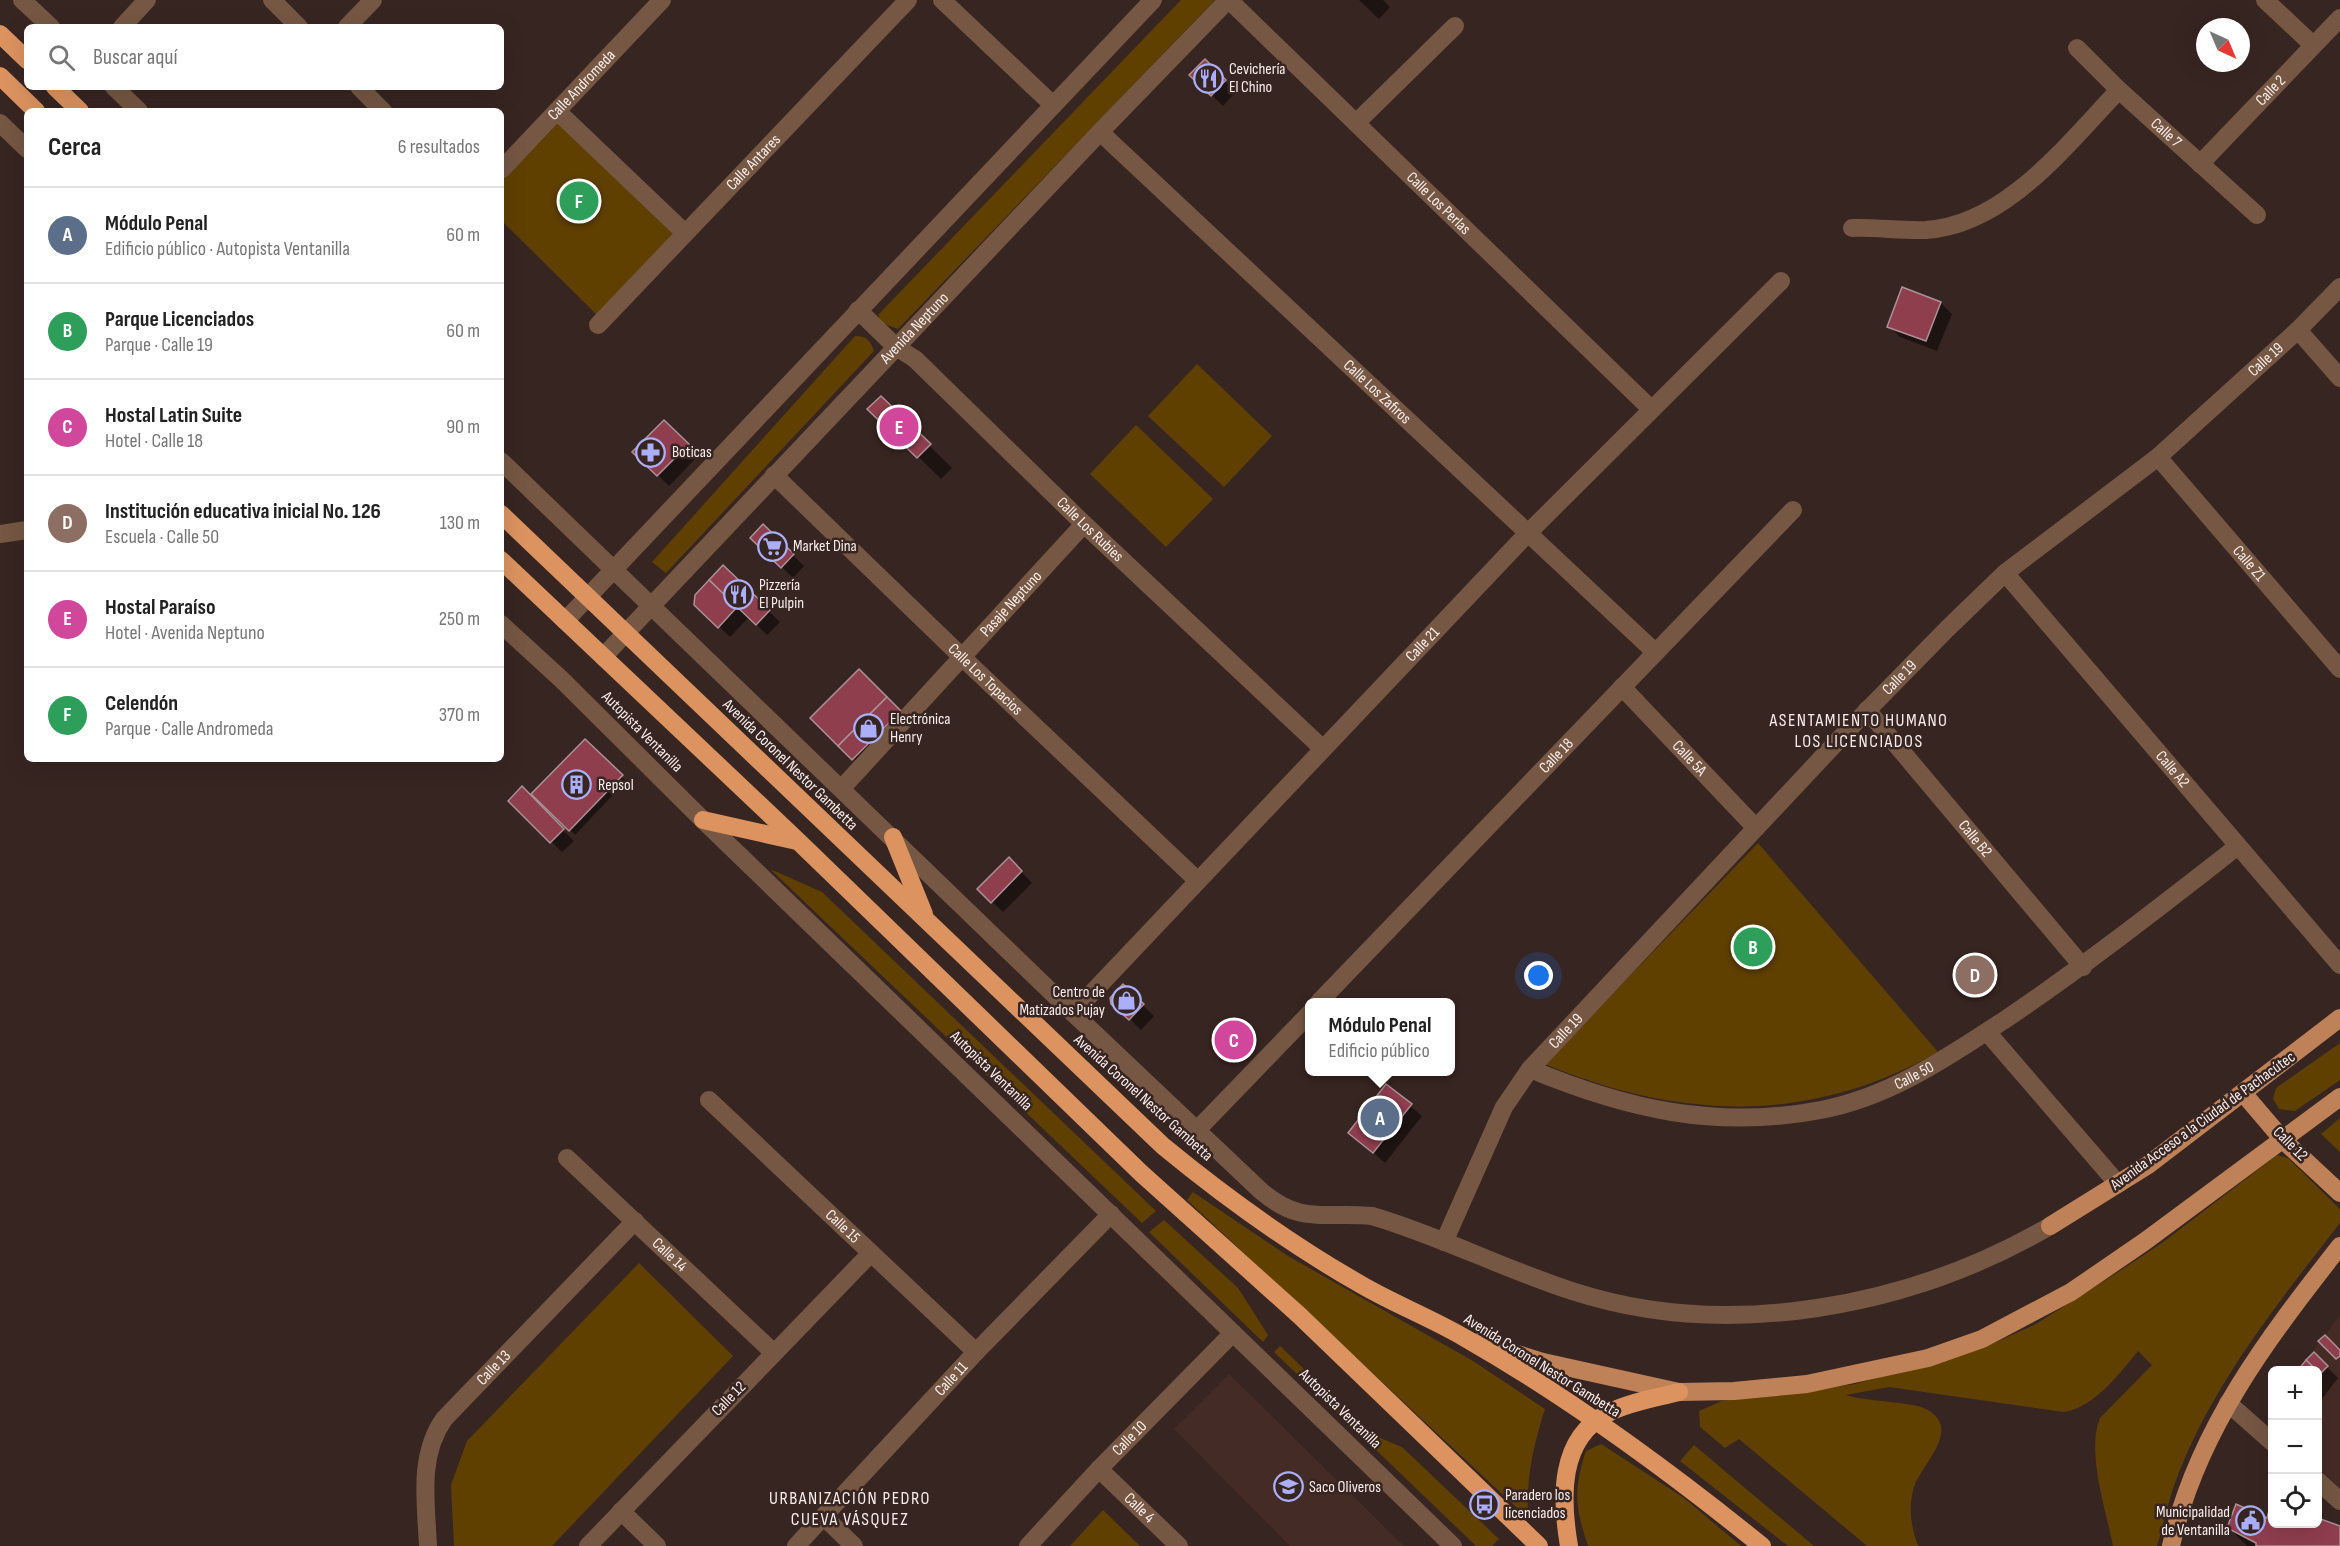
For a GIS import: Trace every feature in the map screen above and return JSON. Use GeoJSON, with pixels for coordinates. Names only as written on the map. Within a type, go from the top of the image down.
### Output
{"type":"FeatureCollection","features":[{"type":"Feature","properties":{"kind":"highway"},"geometry":{"type":"LineString","coordinates":[[0,34],[24,57]]}},
{"type":"Feature","properties":{"kind":"highway"},"geometry":{"type":"LineString","coordinates":[[0,76],[33,108]]}},
{"type":"Feature","properties":{"kind":"highway"},"geometry":{"type":"LineString","coordinates":[[58,90],[77,108]]}},
{"type":"Feature","properties":{"kind":"highway"},"geometry":{"type":"LineString","coordinates":[[504,517],[624,634]]}},
{"type":"Feature","properties":{"kind":"highway"},"geometry":{"type":"LineString","coordinates":[[504,563],[799,842],[1141,1173],[1300,1316],[1539,1546]]}},
{"type":"Feature","properties":{"kind":"highway","name":"Avenida Coronel Nestor Gambetta"},"geometry":{"type":"LineString","coordinates":[[624,634],[1163,1146],[1209,1184],[1321,1261],[1406,1309],[1463,1337],[1595,1421],[1689,1488],[1762,1546]]}},
{"type":"Feature","properties":{"kind":"highway"},"geometry":{"type":"LineString","coordinates":[[703,820],[799,842]]}},
{"type":"Feature","properties":{"kind":"highway"},"geometry":{"type":"LineString","coordinates":[[893,837],[927,921]]}},
{"type":"Feature","properties":{"kind":"highway"},"geometry":{"type":"LineString","coordinates":[[1569,1546],[1563,1504],[1564,1479],[1571,1454],[1581,1437],[1595,1421],[1630,1404],[1679,1392]]}},
{"type":"Feature","properties":{"kind":"main road","name":"Avenida Acceso a la Ciudad de Pachacútec"},"geometry":{"type":"LineString","coordinates":[[2050,1226],[2118,1184],[2243,1093],[2340,1018]]}},
{"type":"Feature","properties":{"kind":"main road","name":"Calle 12"},"geometry":{"type":"LineString","coordinates":[[2243,1093],[2283,1140],[2340,1193]]}},
{"type":"Feature","properties":{"kind":"main road"},"geometry":{"type":"LineString","coordinates":[[1463,1337],[1543,1362],[1679,1392],[1734,1391],[1807,1384],[1928,1358],[1982,1339],[2036,1312],[2086,1282],[2340,1097]]}},
{"type":"Feature","properties":{"kind":"main road"},"geometry":{"type":"LineString","coordinates":[[2171,1546],[2191,1480],[2228,1403],[2268,1339],[2340,1246]]}},
{"type":"Feature","properties":{"kind":"street"},"geometry":{"type":"LineString","coordinates":[[22,0],[48,24]]}},
{"type":"Feature","properties":{"kind":"street"},"geometry":{"type":"LineString","coordinates":[[125,24],[147,0]]}},
{"type":"Feature","properties":{"kind":"street"},"geometry":{"type":"LineString","coordinates":[[272,0],[296,24]]}},
{"type":"Feature","properties":{"kind":"street"},"geometry":{"type":"LineString","coordinates":[[350,24],[373,0]]}},
{"type":"Feature","properties":{"kind":"street","name":"Calle Andromeda"},"geometry":{"type":"LineString","coordinates":[[504,167],[662,0]]}},
{"type":"Feature","properties":{"kind":"street","name":"Calle Antares"},"geometry":{"type":"LineString","coordinates":[[598,325],[908,0]]}},
{"type":"Feature","properties":{"kind":"street"},"geometry":{"type":"LineString","coordinates":[[942,0],[1053,105]]}},
{"type":"Feature","properties":{"kind":"street"},"geometry":{"type":"LineString","coordinates":[[564,621],[1153,0]]}},
{"type":"Feature","properties":{"kind":"street","name":"Calle Los Perlas"},"geometry":{"type":"LineString","coordinates":[[1229,0],[1650,408]]}},
{"type":"Feature","properties":{"kind":"street","name":"Avenida Neptuno"},"geometry":{"type":"LineString","coordinates":[[603,657],[1100,132],[1229,0]]}},
{"type":"Feature","properties":{"kind":"street"},"geometry":{"type":"LineString","coordinates":[[2265,0],[2313,45]]}},
{"type":"Feature","properties":{"kind":"street","name":"Calle 2"},"geometry":{"type":"LineString","coordinates":[[2200,164],[2340,18]]}},
{"type":"Feature","properties":{"kind":"street"},"geometry":{"type":"LineString","coordinates":[[1356,123],[1455,26]]}},
{"type":"Feature","properties":{"kind":"street","name":"Calle 7"},"geometry":{"type":"LineString","coordinates":[[2077,48],[2119,90],[2257,215]]}},
{"type":"Feature","properties":{"kind":"street"},"geometry":{"type":"LineString","coordinates":[[117,90],[136,108]]}},
{"type":"Feature","properties":{"kind":"street"},"geometry":{"type":"LineString","coordinates":[[362,90],[380,108]]}},
{"type":"Feature","properties":{"kind":"street"},"geometry":{"type":"LineString","coordinates":[[1852,228],[1927,230],[1977,216],[2018,193],[2119,90]]}},
{"type":"Feature","properties":{"kind":"street"},"geometry":{"type":"LineString","coordinates":[[557,111],[685,233]]}},
{"type":"Feature","properties":{"kind":"street"},"geometry":{"type":"LineString","coordinates":[[0,123],[24,146]]}},
{"type":"Feature","properties":{"kind":"street","name":"Calle Los Zafiros"},"geometry":{"type":"LineString","coordinates":[[1100,132],[1655,652]]}},
{"type":"Feature","properties":{"kind":"street","name":"Calle 21"},"geometry":{"type":"LineString","coordinates":[[1073,1013],[1527,534],[1650,408],[1781,281]]}},
{"type":"Feature","properties":{"kind":"street","name":"Calle 19"},"geometry":{"type":"LineString","coordinates":[[1444,1242],[1504,1107],[1530,1069],[1756,828],[1867,710],[2005,573],[2158,457],[2298,330],[2340,287]]}},
{"type":"Feature","properties":{"kind":"street","name":"Calle Los Rubies"},"geometry":{"type":"LineString","coordinates":[[858,310],[896,347],[915,359],[1084,524],[1322,748]]}},
{"type":"Feature","properties":{"kind":"street"},"geometry":{"type":"LineString","coordinates":[[2298,330],[2340,378]]}},
{"type":"Feature","properties":{"kind":"street","name":"Calle Z1"},"geometry":{"type":"LineString","coordinates":[[2158,457],[2340,669]]}},
{"type":"Feature","properties":{"kind":"street"},"geometry":{"type":"LineString","coordinates":[[504,464],[1073,1013],[1261,1191],[1282,1207],[1310,1216],[1349,1213],[1372,1216],[1444,1242]]}},
{"type":"Feature","properties":{"kind":"street","name":"Calle Los Topacios"},"geometry":{"type":"LineString","coordinates":[[774,475],[1198,881]]}},
{"type":"Feature","properties":{"kind":"street","name":"Calle 18"},"geometry":{"type":"LineString","coordinates":[[1323,998],[1793,510]]}},
{"type":"Feature","properties":{"kind":"street","name":"Pasaje Neptuno"},"geometry":{"type":"LineString","coordinates":[[842,788],[1084,524]]}},
{"type":"Feature","properties":{"kind":"street"},"geometry":{"type":"LineString","coordinates":[[0,534],[24,530]]}},
{"type":"Feature","properties":{"kind":"street","name":"Calle A2"},"geometry":{"type":"LineString","coordinates":[[2005,573],[2340,965]]}},
{"type":"Feature","properties":{"kind":"street","name":"Autopista Ventanilla"},"geometry":{"type":"LineString","coordinates":[[504,627],[561,679],[703,820],[1453,1546]]}},
{"type":"Feature","properties":{"kind":"street","name":"Calle 5A"},"geometry":{"type":"LineString","coordinates":[[1622,687],[1756,828]]}},
{"type":"Feature","properties":{"kind":"street","name":"Calle B2"},"geometry":{"type":"LineString","coordinates":[[1867,710],[2083,967]]}},
{"type":"Feature","properties":{"kind":"street","name":"Calle 50"},"geometry":{"type":"LineString","coordinates":[[1530,1069],[1586,1092],[1629,1105],[1726,1118],[1821,1110],[1901,1084],[1987,1032],[2083,967],[2238,846]]}},
{"type":"Feature","properties":{"kind":"street"},"geometry":{"type":"LineString","coordinates":[[1197,1130],[1305,1018]]}},
{"type":"Feature","properties":{"kind":"street"},"geometry":{"type":"LineString","coordinates":[[1987,1032],[2118,1184]]}},
{"type":"Feature","properties":{"kind":"street","name":"Calle 15"},"geometry":{"type":"LineString","coordinates":[[710,1100],[976,1352]]}},
{"type":"Feature","properties":{"kind":"street","name":"Calle 14"},"geometry":{"type":"LineString","coordinates":[[567,1158],[773,1352]]}},
{"type":"Feature","properties":{"kind":"street","name":"Calle 11"},"geometry":{"type":"LineString","coordinates":[[796,1546],[976,1352],[1111,1214]]}},
{"type":"Feature","properties":{"kind":"street","name":"Calle 13"},"geometry":{"type":"LineString","coordinates":[[428,1546],[425,1474],[433,1434],[444,1419],[635,1221]]}},
{"type":"Feature","properties":{"kind":"street","name":"Avenida Acceso a la Ciudad de Pachacútec"},"geometry":{"type":"LineString","coordinates":[[1444,1242],[1573,1292],[1628,1306],[1695,1313],[1769,1313],[1837,1305],[1948,1274],[1990,1258],[2050,1226]]}},
{"type":"Feature","properties":{"kind":"street","name":"Calle 12"},"geometry":{"type":"LineString","coordinates":[[588,1546],[871,1253]]}},
{"type":"Feature","properties":{"kind":"street","name":"Calle 10"},"geometry":{"type":"LineString","coordinates":[[1028,1546],[1099,1469],[1233,1333]]}},
{"type":"Feature","properties":{"kind":"street"},"geometry":{"type":"LineString","coordinates":[[2228,1403],[2268,1438]]}},
{"type":"Feature","properties":{"kind":"street","name":"Calle 4"},"geometry":{"type":"LineString","coordinates":[[1099,1469],[1179,1546]]}},
{"type":"Feature","properties":{"kind":"street"},"geometry":{"type":"LineString","coordinates":[[2322,1485],[2340,1501]]}},
{"type":"Feature","properties":{"kind":"street"},"geometry":{"type":"LineString","coordinates":[[621,1511],[657,1546]]}},
{"type":"Feature","properties":{"kind":"street"},"geometry":{"type":"LineString","coordinates":[[824,1517],[854,1546]]}},
{"type":"Feature","properties":{"kind":"shaded area"},"geometry":{"type":"Polygon","coordinates":[[[1181,0],[1215,0],[898,329],[882,323],[878,315],[1181,0]]]}},
{"type":"Feature","properties":{"kind":"shaded area"},"geometry":{"type":"Polygon","coordinates":[[[566,115],[683,226],[597,315],[504,223],[504,179],[566,115]]]}},
{"type":"Feature","properties":{"kind":"shaded area"},"geometry":{"type":"Polygon","coordinates":[[[855,336],[868,339],[874,351],[666,573],[652,562],[855,336]]]}},
{"type":"Feature","properties":{"kind":"shaded area"},"geometry":{"type":"Polygon","coordinates":[[[1197,364],[1272,436],[1224,487],[1148,416],[1197,364]]]}},
{"type":"Feature","properties":{"kind":"shaded area"},"geometry":{"type":"Polygon","coordinates":[[[1136,425],[1213,499],[1166,547],[1090,474],[1136,425]]]}},
{"type":"Feature","properties":{"kind":"shaded area"},"geometry":{"type":"Polygon","coordinates":[[[1758,843],[1938,1052],[1890,1076],[1841,1093],[1792,1103],[1743,1106],[1694,1104],[1645,1096],[1595,1083],[1545,1064],[1758,843]]]}},
{"type":"Feature","properties":{"kind":"shaded area"},"geometry":{"type":"Polygon","coordinates":[[[770,869],[822,892],[1156,1211],[1142,1223],[770,869]]]}},
{"type":"Feature","properties":{"kind":"shaded area"},"geometry":{"type":"Polygon","coordinates":[[[2340,1043],[2340,1080],[2295,1111],[2279,1109],[2273,1099],[2276,1088],[2340,1043]]]}},
{"type":"Feature","properties":{"kind":"shaded area"},"geometry":{"type":"Polygon","coordinates":[[[2340,1118],[2340,1152],[2321,1134],[2340,1118]]]}},
{"type":"Feature","properties":{"kind":"shaded area"},"geometry":{"type":"Polygon","coordinates":[[[2277,1155],[2288,1158],[2340,1209],[2340,1223],[2270,1314],[2208,1411],[2176,1480],[2157,1546],[2113,1546],[2096,1464],[2096,1432],[2100,1418],[2152,1365],[2138,1351],[2096,1397],[2086,1404],[2064,1412],[1889,1387],[1846,1395],[1921,1407],[1937,1418],[1941,1427],[1940,1437],[1912,1494],[1911,1517],[1918,1546],[1867,1546],[1739,1439],[1725,1448],[1700,1427],[1699,1411],[1722,1401],[1855,1384],[1985,1347],[2036,1324],[2162,1243],[2277,1155]]]}},
{"type":"Feature","properties":{"kind":"shaded area"},"geometry":{"type":"Polygon","coordinates":[[[1193,1192],[1288,1256],[1473,1361],[1545,1409],[1531,1463],[1528,1518],[1187,1200],[1193,1192]]]}},
{"type":"Feature","properties":{"kind":"shaded area"},"geometry":{"type":"Polygon","coordinates":[[[1164,1220],[1238,1288],[1268,1335],[1263,1342],[1149,1232],[1164,1220]]]}},
{"type":"Feature","properties":{"kind":"shaded area"},"geometry":{"type":"Polygon","coordinates":[[[639,1263],[733,1356],[552,1546],[454,1546],[451,1485],[467,1441],[639,1263]]]}},
{"type":"Feature","properties":{"kind":"shaded area"},"geometry":{"type":"Polygon","coordinates":[[[2340,1315],[2340,1488],[2322,1472],[2322,1366],[2302,1366],[2340,1315]]]}},
{"type":"Feature","properties":{"kind":"shaded area"},"geometry":{"type":"Polygon","coordinates":[[[1280,1346],[1373,1435],[1402,1447],[1499,1539],[1492,1546],[1476,1546],[1274,1352],[1280,1346]]]}},
{"type":"Feature","properties":{"kind":"shaded area","name":"Saco Oliveros"},"geometry":{"type":"Polygon","coordinates":[[[1229,1374],[1404,1546],[1290,1546],[1174,1429],[1229,1374]]]}},
{"type":"Feature","properties":{"kind":"shaded area"},"geometry":{"type":"Polygon","coordinates":[[[1601,1444],[1684,1498],[1741,1546],[1588,1546],[1580,1520],[1577,1488],[1586,1451],[1601,1444]]]}},
{"type":"Feature","properties":{"kind":"shaded area"},"geometry":{"type":"Polygon","coordinates":[[[1694,1445],[1814,1546],[1788,1546],[1680,1461],[1694,1445]]]}},
{"type":"Feature","properties":{"kind":"shaded area"},"geometry":{"type":"Polygon","coordinates":[[[1103,1510],[1140,1546],[1070,1546],[1103,1510]]]}},
{"type":"Feature","properties":{"kind":"building","name":"Cevichería El Chino"},"geometry":{"type":"Polygon","coordinates":[[[1205,59],[1226,80],[1211,96],[1189,75],[1205,59]]]}},
{"type":"Feature","properties":{"kind":"building"},"geometry":{"type":"Polygon","coordinates":[[[1902,287],[1941,302],[1926,341],[1887,327],[1902,287]]]}},
{"type":"Feature","properties":{"kind":"building"},"geometry":{"type":"Polygon","coordinates":[[[881,396],[931,444],[917,458],[867,409],[881,396]]]}},
{"type":"Feature","properties":{"kind":"building"},"geometry":{"type":"Polygon","coordinates":[[[664,420],[689,444],[657,476],[632,452],[664,420]]]}},
{"type":"Feature","properties":{"kind":"building","name":"Market Dina"},"geometry":{"type":"Polygon","coordinates":[[[763,524],[794,554],[781,568],[750,538],[763,524]]]}},
{"type":"Feature","properties":{"kind":"building","name":"Pizzería El Pulpin"},"geometry":{"type":"Polygon","coordinates":[[[723,565],[770,610],[756,625],[709,580],[723,565]]]}},
{"type":"Feature","properties":{"kind":"building"},"geometry":{"type":"Polygon","coordinates":[[[709,580],[737,607],[718,628],[694,605],[695,595],[709,580]]]}},
{"type":"Feature","properties":{"kind":"building"},"geometry":{"type":"Polygon","coordinates":[[[859,669],[887,697],[838,746],[810,718],[859,669]]]}},
{"type":"Feature","properties":{"kind":"building","name":"Electrónica Henry"},"geometry":{"type":"Polygon","coordinates":[[[887,697],[901,711],[852,760],[838,746],[887,697]]]}},
{"type":"Feature","properties":{"kind":"building","name":"Repsol"},"geometry":{"type":"Polygon","coordinates":[[[585,739],[623,775],[569,831],[531,794],[585,739]]]}},
{"type":"Feature","properties":{"kind":"building"},"geometry":{"type":"Polygon","coordinates":[[[522,786],[564,829],[550,843],[508,801],[522,786]]]}},
{"type":"Feature","properties":{"kind":"building"},"geometry":{"type":"Polygon","coordinates":[[[1009,857],[1022,871],[991,903],[977,889],[1009,857]]]}},
{"type":"Feature","properties":{"kind":"building","name":"Centro de Matizados Pujay"},"geometry":{"type":"Polygon","coordinates":[[[1123,984],[1144,1004],[1129,1020],[1111,1004],[1110,998],[1123,984]]]}},
{"type":"Feature","properties":{"kind":"building"},"geometry":{"type":"Polygon","coordinates":[[[1386,1084],[1412,1104],[1373,1153],[1348,1133],[1386,1084]]]}},
{"type":"Feature","properties":{"kind":"building"},"geometry":{"type":"Polygon","coordinates":[[[2325,1335],[2340,1350],[2340,1356],[2336,1359],[2318,1341],[2325,1335]]]}},
{"type":"Feature","properties":{"kind":"building"},"geometry":{"type":"Polygon","coordinates":[[[2314,1352],[2328,1366],[2322,1372],[2322,1366],[2312,1366],[2306,1360],[2314,1352]]]}},
{"type":"Feature","properties":{"kind":"building"},"geometry":{"type":"Polygon","coordinates":[[[2306,1360],[2312,1366],[2301,1366],[2306,1360]]]}},
{"type":"Feature","properties":{"kind":"building","name":"Municipalidad de Ventanilla"},"geometry":{"type":"Polygon","coordinates":[[[2236,1504],[2267,1518],[2268,1514],[2268,1528],[2322,1528],[2322,1519],[2340,1526],[2340,1546],[2256,1546],[2256,1543],[2227,1528],[2236,1504]]]}},
{"type":"Feature","properties":{"kind":"place","name":"Cevichería El Chino"},"geometry":{"type":"Point","coordinates":[1208,78]}},
{"type":"Feature","properties":{"kind":"place","name":"Celendón"},"geometry":{"type":"Point","coordinates":[579,201]}},
{"type":"Feature","properties":{"kind":"place","name":"Hostal Paraíso"},"geometry":{"type":"Point","coordinates":[899,427]}},
{"type":"Feature","properties":{"kind":"place","name":"Boticas"},"geometry":{"type":"Point","coordinates":[651,452]}},
{"type":"Feature","properties":{"kind":"place","name":"Market Dina"},"geometry":{"type":"Point","coordinates":[772,546]}},
{"type":"Feature","properties":{"kind":"place","name":"Pizzería El Pulpin"},"geometry":{"type":"Point","coordinates":[738,594]}},
{"type":"Feature","properties":{"kind":"place","name":"Electrónica Henry"},"geometry":{"type":"Point","coordinates":[869,728]}},
{"type":"Feature","properties":{"kind":"place","name":"Repsol"},"geometry":{"type":"Point","coordinates":[577,785]}},
{"type":"Feature","properties":{"kind":"place","name":"Parque Licenciados"},"geometry":{"type":"Point","coordinates":[1753,947]}},
{"type":"Feature","properties":{"kind":"place","name":"Institución educativa inicial No. 126"},"geometry":{"type":"Point","coordinates":[1975,975]}},
{"type":"Feature","properties":{"kind":"place","name":"Centro de Matizados Pujay"},"geometry":{"type":"Point","coordinates":[1126,1001]}},
{"type":"Feature","properties":{"kind":"place","name":"Hostal Latin Suite"},"geometry":{"type":"Point","coordinates":[1234,1040]}},
{"type":"Feature","properties":{"kind":"place","name":"Módulo Penal"},"geometry":{"type":"Point","coordinates":[1380,1118]}},
{"type":"Feature","properties":{"kind":"place","name":"Saco Oliveros"},"geometry":{"type":"Point","coordinates":[1288,1487]}},
{"type":"Feature","properties":{"kind":"place","name":"Paradero los licenciados"},"geometry":{"type":"Point","coordinates":[1484,1504]}},
{"type":"Feature","properties":{"kind":"place","name":"Municipalidad de Ventanilla"},"geometry":{"type":"Point","coordinates":[2251,1521]}},
{"type":"Feature","properties":{"kind":"district","name":"ASENTAMIENTO HUMANO LOS LICENCIADOS"},"geometry":{"type":"Point","coordinates":[1859,730]}},
{"type":"Feature","properties":{"kind":"district","name":"URBANIZACIÓN PEDRO CUEVA VÁSQUEZ"},"geometry":{"type":"Point","coordinates":[850,1508]}}]}
